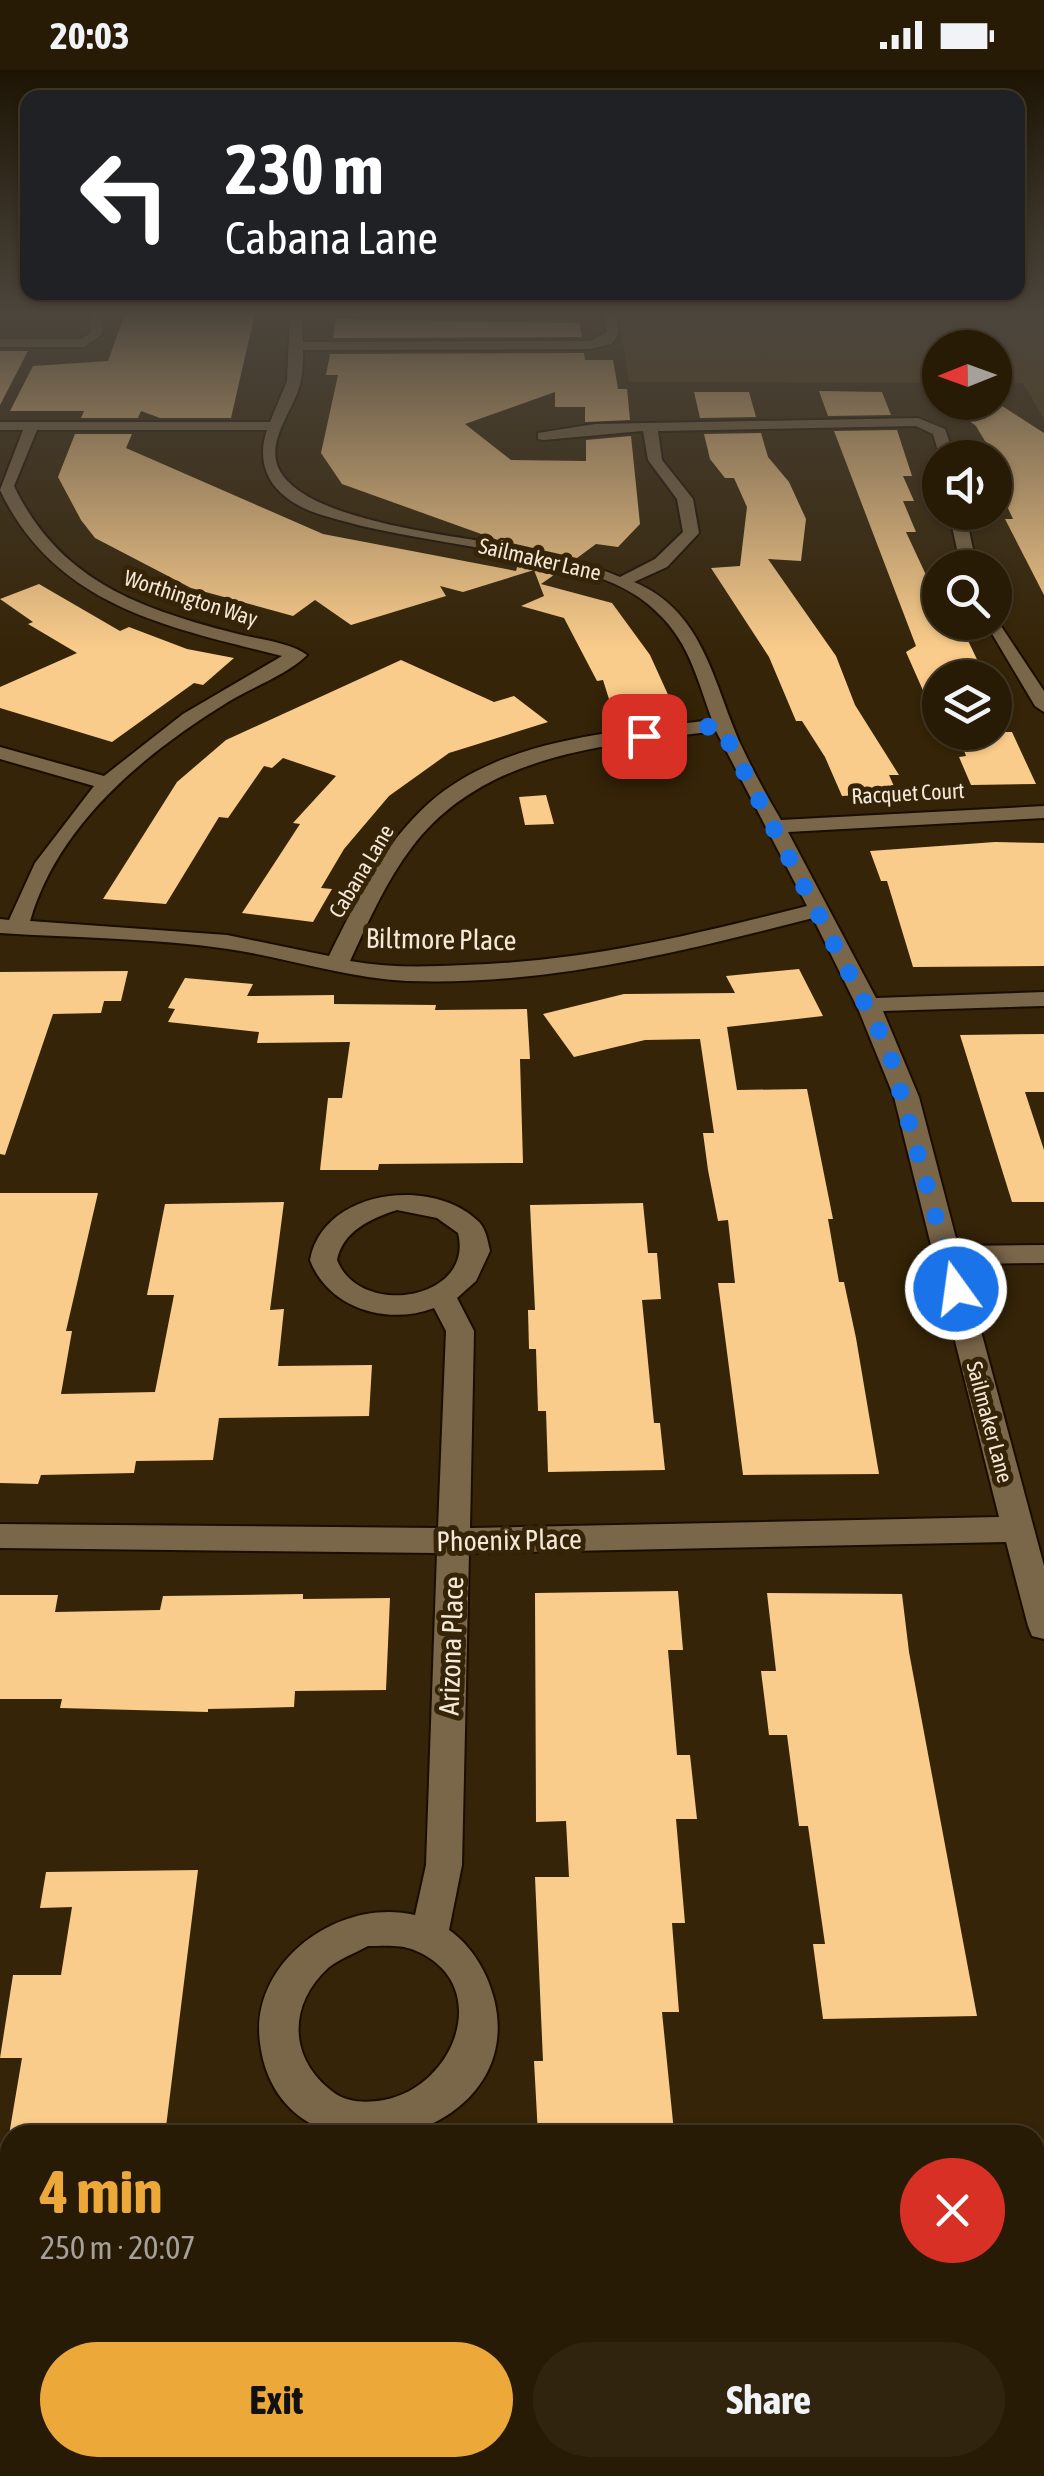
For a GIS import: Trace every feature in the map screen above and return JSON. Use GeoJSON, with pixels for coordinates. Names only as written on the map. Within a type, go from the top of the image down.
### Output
{"type":"FeatureCollection","features":[{"type":"Feature","properties":{"kind":"street"},"geometry":{"type":"LineString","coordinates":[[542,436],[595,428],[739,425]]}},
{"type":"Feature","properties":{"kind":"street"},"geometry":{"type":"LineString","coordinates":[[0,426],[274,426]]}},
{"type":"Feature","properties":{"kind":"street","name":"Worthington Way"},"geometry":{"type":"LineString","coordinates":[[32,426],[6,486],[13,510],[35,540],[78,577],[164,617],[298,654],[162,734],[106,782]]}},
{"type":"Feature","properties":{"kind":"street","name":"Sailmaker Lane"},"geometry":{"type":"LineString","coordinates":[[274,426],[271,470],[290,490],[320,509],[392,529],[566,560],[624,581],[660,602],[682,624],[720,725],[888,1048],[947,1254],[1044,1626]]}},
{"type":"Feature","properties":{"kind":"street"},"geometry":{"type":"LineString","coordinates":[[624,581],[660,563],[691,533],[685,498],[654,460],[650,427]]}},
{"type":"Feature","properties":{"kind":"street"},"geometry":{"type":"LineString","coordinates":[[1005,640],[1044,706]]}},
{"type":"Feature","properties":{"kind":"street","name":"Cabana Lane"},"geometry":{"type":"LineString","coordinates":[[336,966],[405,841],[452,793],[500,769],[557,749],[720,725]]}},
{"type":"Feature","properties":{"kind":"street"},"geometry":{"type":"LineString","coordinates":[[0,753],[106,782],[52,854],[9,926]]}},
{"type":"Feature","properties":{"kind":"street","name":"Racquet Court"},"geometry":{"type":"LineString","coordinates":[[774,827],[1044,812]]}},
{"type":"Feature","properties":{"kind":"street","name":"Biltmore Place"},"geometry":{"type":"LineString","coordinates":[[9,926],[226,942],[336,966],[413,974],[550,970],[650,953],[818,910]]}},
{"type":"Feature","properties":{"kind":"street"},"geometry":{"type":"LineString","coordinates":[[865,1004],[1044,999]]}},
{"type":"Feature","properties":{"kind":"street"},"geometry":{"type":"LineString","coordinates":[[428,1203],[456,1215],[474,1234],[478,1257],[467,1279],[442,1297],[408,1305],[373,1302],[344,1290],[327,1270],[325,1246],[339,1225],[380,1205],[428,1203]]}},
{"type":"Feature","properties":{"kind":"street"},"geometry":{"type":"LineString","coordinates":[[947,1254],[1044,1254]]}},
{"type":"Feature","properties":{"kind":"street","name":"Arizona Place"},"geometry":{"type":"LineString","coordinates":[[429,1938],[444,1866],[460,1331],[442,1297]]}},
{"type":"Feature","properties":{"kind":"street","name":"Phoenix Place"},"geometry":{"type":"LineString","coordinates":[[0,1536],[454,1542],[1018,1530]]}},
{"type":"Feature","properties":{"kind":"street"},"geometry":{"type":"LineString","coordinates":[[364,1928],[397,1928],[429,1938],[455,1958],[472,1986],[478,2020],[472,2054],[455,2085],[426,2109],[392,2123],[356,2123],[322,2111],[295,2088],[279,2058],[275,2024],[284,1990],[303,1961],[331,1940],[364,1928]]}},
{"type":"Feature","properties":{"kind":"building"},"geometry":{"type":"Polygon","coordinates":[[[327,425],[467,425],[511,460],[586,461],[586,440],[631,436],[640,524],[618,547],[596,544],[577,558],[498,540],[342,484],[321,453],[327,425]]]}},
{"type":"Feature","properties":{"kind":"building"},"geometry":{"type":"Polygon","coordinates":[[[975,425],[1032,425],[1044,433],[1044,595],[1011,530],[1012,440],[984,440],[975,425]]]}},
{"type":"Feature","properties":{"kind":"building"},"geometry":{"type":"Polygon","coordinates":[[[897,430],[912,476],[903,476],[914,501],[903,501],[916,532],[906,532],[922,566],[922,640],[968,640],[977,660],[922,660],[922,688],[906,652],[916,646],[834,431],[897,430]]]}},
{"type":"Feature","properties":{"kind":"building"},"geometry":{"type":"Polygon","coordinates":[[[761,433],[768,457],[789,482],[806,519],[801,561],[768,559],[836,656],[855,705],[899,775],[889,775],[897,793],[842,796],[825,757],[802,721],[796,721],[769,657],[711,568],[740,566],[747,507],[734,478],[725,478],[710,459],[704,434],[761,433]]]}},
{"type":"Feature","properties":{"kind":"building"},"geometry":{"type":"Polygon","coordinates":[[[75,434],[132,434],[126,448],[323,534],[516,571],[519,560],[561,570],[541,584],[612,603],[650,655],[675,710],[614,715],[603,680],[597,681],[564,618],[521,606],[544,596],[534,570],[463,592],[440,586],[446,596],[351,625],[315,600],[293,616],[191,588],[95,538],[81,520],[58,477],[75,434]]]}},
{"type":"Feature","properties":{"kind":"building"},"geometry":{"type":"Polygon","coordinates":[[[39,584],[120,631],[129,627],[187,649],[234,658],[203,685],[194,683],[112,742],[0,708],[0,687],[77,653],[28,624],[33,622],[0,599],[39,584]]]}},
{"type":"Feature","properties":{"kind":"building"},"geometry":{"type":"Polygon","coordinates":[[[401,660],[494,702],[514,696],[548,722],[449,753],[389,796],[344,849],[321,888],[332,889],[313,922],[242,913],[300,824],[293,823],[336,776],[283,758],[272,768],[264,766],[228,818],[219,817],[166,904],[103,899],[177,782],[226,740],[401,660]]]}},
{"type":"Feature","properties":{"kind":"building"},"geometry":{"type":"Polygon","coordinates":[[[1012,732],[1036,784],[971,785],[959,757],[966,756],[964,750],[1012,750],[1012,732]]]}},
{"type":"Feature","properties":{"kind":"building"},"geometry":{"type":"Polygon","coordinates":[[[546,795],[554,824],[525,825],[519,797],[546,795]]]}},
{"type":"Feature","properties":{"kind":"building"},"geometry":{"type":"Polygon","coordinates":[[[995,842],[1044,843],[1044,966],[913,967],[887,881],[881,881],[870,851],[995,842]]]}},
{"type":"Feature","properties":{"kind":"building"},"geometry":{"type":"Polygon","coordinates":[[[799,969],[823,1016],[727,1027],[737,1090],[807,1089],[833,1219],[828,1219],[839,1282],[844,1282],[856,1338],[879,1474],[743,1475],[718,1283],[735,1283],[728,1220],[718,1221],[708,1170],[703,1133],[714,1133],[700,1039],[645,1040],[574,1057],[543,1014],[624,994],[735,993],[726,976],[799,969]]]}},
{"type":"Feature","properties":{"kind":"building"},"geometry":{"type":"Polygon","coordinates":[[[128,971],[121,1001],[104,1001],[101,1013],[53,1014],[5,1155],[0,1154],[0,972],[128,971]]]}},
{"type":"Feature","properties":{"kind":"building"},"geometry":{"type":"Polygon","coordinates":[[[185,978],[253,984],[247,996],[334,995],[334,1004],[436,1005],[435,1010],[527,1009],[530,1059],[520,1059],[523,1163],[379,1164],[378,1170],[320,1170],[328,1098],[342,1098],[350,1042],[257,1043],[259,1032],[168,1022],[175,1009],[168,1008],[185,978]]]}},
{"type":"Feature","properties":{"kind":"building"},"geometry":{"type":"Polygon","coordinates":[[[1044,1034],[1044,1092],[1025,1092],[1044,1150],[1044,1202],[1012,1202],[960,1035],[1044,1034]]]}},
{"type":"Feature","properties":{"kind":"building"},"geometry":{"type":"Polygon","coordinates":[[[0,1193],[98,1193],[66,1331],[72,1331],[61,1394],[155,1392],[174,1295],[147,1295],[165,1204],[284,1202],[270,1310],[284,1309],[278,1366],[372,1365],[369,1416],[219,1418],[213,1460],[136,1461],[134,1473],[41,1475],[38,1484],[0,1483],[0,1193]]]}},
{"type":"Feature","properties":{"kind":"building"},"geometry":{"type":"Polygon","coordinates":[[[643,1203],[648,1253],[657,1253],[661,1299],[642,1300],[654,1423],[660,1423],[665,1470],[548,1472],[546,1411],[538,1411],[536,1349],[529,1349],[528,1310],[535,1310],[530,1205],[643,1203]]]}},
{"type":"Feature","properties":{"kind":"building"},"geometry":{"type":"Polygon","coordinates":[[[678,1591],[683,1650],[668,1650],[677,1755],[690,1755],[697,1819],[676,1819],[685,1923],[672,1923],[679,2012],[662,2012],[673,2125],[537,2125],[534,2061],[543,2061],[535,1877],[569,1877],[566,1821],[536,1822],[535,1593],[678,1591]]]}},
{"type":"Feature","properties":{"kind":"building"},"geometry":{"type":"Polygon","coordinates":[[[767,1593],[902,1594],[909,1652],[977,2016],[823,2019],[813,1944],[825,1944],[808,1826],[799,1826],[787,1735],[769,1735],[761,1671],[776,1671],[767,1593]]]}},
{"type":"Feature","properties":{"kind":"building"},"geometry":{"type":"Polygon","coordinates":[[[303,1594],[303,1599],[390,1598],[386,1690],[295,1691],[294,1707],[208,1712],[60,1708],[62,1699],[0,1699],[0,1595],[58,1595],[55,1612],[160,1610],[163,1596],[303,1594]]]}},
{"type":"Feature","properties":{"kind":"building"},"geometry":{"type":"Polygon","coordinates":[[[198,1870],[166,2125],[11,2125],[22,2058],[0,2058],[13,1975],[61,1975],[72,1907],[40,1908],[46,1872],[198,1870]]]}},
{"type":"Feature","properties":{"kind":"route"},"geometry":{"type":"LineString","coordinates":[[644,736],[720,725],[888,1048],[931,1189],[956,1289]]}}]}
